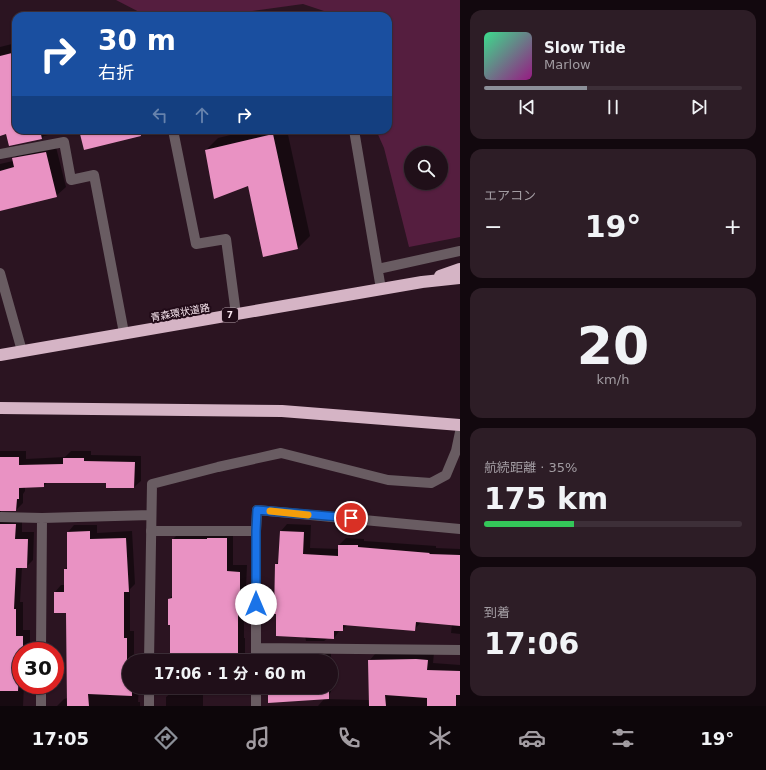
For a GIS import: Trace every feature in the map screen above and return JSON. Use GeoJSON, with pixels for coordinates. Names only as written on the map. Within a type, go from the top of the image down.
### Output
{"type":"FeatureCollection","features":[{"type":"Feature","properties":{"kind":"highway"},"geometry":{"type":"LineString","coordinates":[[422,282],[460,269]]}},
{"type":"Feature","properties":{"kind":"highway","name":"青森環状道路"},"geometry":{"type":"LineString","coordinates":[[0,355],[422,282],[460,278]]}},
{"type":"Feature","properties":{"kind":"highway"},"geometry":{"type":"LineString","coordinates":[[0,408],[282,411],[460,425]]}},
{"type":"Feature","properties":{"kind":"street"},"geometry":{"type":"LineString","coordinates":[[174,134],[196,244],[226,239],[236,314]]}},
{"type":"Feature","properties":{"kind":"street"},"geometry":{"type":"LineString","coordinates":[[355,134],[381,289]]}},
{"type":"Feature","properties":{"kind":"street"},"geometry":{"type":"LineString","coordinates":[[0,154],[64,142],[71,180],[94,175],[124,334]]}},
{"type":"Feature","properties":{"kind":"street"},"geometry":{"type":"LineString","coordinates":[[378,270],[460,251]]}},
{"type":"Feature","properties":{"kind":"street"},"geometry":{"type":"LineString","coordinates":[[0,272],[22,351]]}},
{"type":"Feature","properties":{"kind":"street"},"geometry":{"type":"LineString","coordinates":[[149,654],[152,484],[218,467],[281,454],[388,480],[431,483],[446,475],[456,451],[460,432]]}},
{"type":"Feature","properties":{"kind":"street"},"geometry":{"type":"LineString","coordinates":[[256,654],[257,510],[460,529]]}},
{"type":"Feature","properties":{"kind":"street"},"geometry":{"type":"LineString","coordinates":[[0,517],[42,518],[151,515]]}},
{"type":"Feature","properties":{"kind":"street"},"geometry":{"type":"LineString","coordinates":[[41,642],[42,518]]}},
{"type":"Feature","properties":{"kind":"street"},"geometry":{"type":"LineString","coordinates":[[151,531],[256,531]]}},
{"type":"Feature","properties":{"kind":"street"},"geometry":{"type":"LineString","coordinates":[[256,648],[460,650]]}},
{"type":"Feature","properties":{"kind":"street"},"geometry":{"type":"LineString","coordinates":[[41,694],[41,706]]}},
{"type":"Feature","properties":{"kind":"street"},"geometry":{"type":"LineString","coordinates":[[149,694],[149,706]]}},
{"type":"Feature","properties":{"kind":"street"},"geometry":{"type":"LineString","coordinates":[[256,694],[256,706]]}},
{"type":"Feature","properties":{"kind":"shaded area"},"geometry":{"type":"Polygon","coordinates":[[[116,0],[460,0],[460,237],[409,247],[384,148],[378,134],[392,134],[392,12],[327,12],[303,4],[244,12],[139,12],[116,0]]]}},
{"type":"Feature","properties":{"kind":"building"},"geometry":{"type":"Polygon","coordinates":[[[12,53],[12,134],[41,134],[42,139],[9,146],[6,134],[0,136],[0,56],[12,53]]]}},
{"type":"Feature","properties":{"kind":"building"},"geometry":{"type":"Polygon","coordinates":[[[80,134],[141,134],[141,136],[84,150],[80,134]]]}},
{"type":"Feature","properties":{"kind":"building"},"geometry":{"type":"Polygon","coordinates":[[[273,134],[298,249],[263,257],[248,186],[214,199],[205,150],[273,134]]]}},
{"type":"Feature","properties":{"kind":"building"},"geometry":{"type":"Polygon","coordinates":[[[46,152],[57,197],[0,211],[0,171],[14,167],[12,158],[46,152]]]}},
{"type":"Feature","properties":{"kind":"building"},"geometry":{"type":"Polygon","coordinates":[[[0,457],[19,457],[19,465],[63,464],[63,458],[84,458],[84,461],[135,462],[134,488],[106,488],[106,483],[44,483],[44,487],[19,488],[19,499],[17,499],[16,511],[0,511],[0,457]]]}},
{"type":"Feature","properties":{"kind":"building"},"geometry":{"type":"Polygon","coordinates":[[[0,524],[16,524],[15,539],[28,539],[27,568],[16,568],[14,609],[16,609],[16,636],[23,636],[23,642],[12,642],[12,691],[0,691],[0,524]]]}},
{"type":"Feature","properties":{"kind":"building"},"geometry":{"type":"Polygon","coordinates":[[[90,531],[90,539],[126,538],[129,592],[124,592],[124,638],[127,638],[127,654],[122,654],[122,694],[132,694],[132,696],[88,694],[89,706],[67,706],[66,613],[54,613],[54,592],[64,592],[64,569],[67,569],[67,532],[90,531]]]}},
{"type":"Feature","properties":{"kind":"building"},"geometry":{"type":"Polygon","coordinates":[[[280,531],[304,532],[303,554],[338,556],[338,545],[358,545],[358,547],[430,553],[429,554],[460,555],[460,626],[416,622],[415,631],[343,625],[343,631],[334,631],[334,639],[276,636],[276,614],[274,614],[275,564],[278,564],[280,531]]]}},
{"type":"Feature","properties":{"kind":"building"},"geometry":{"type":"Polygon","coordinates":[[[227,538],[227,571],[240,572],[240,595],[238,595],[238,654],[170,654],[168,599],[172,598],[172,539],[227,538]]]}},
{"type":"Feature","properties":{"kind":"building"},"geometry":{"type":"Polygon","coordinates":[[[368,660],[428,660],[427,670],[460,671],[460,695],[456,695],[456,706],[427,706],[427,698],[385,695],[386,706],[369,706],[368,660]]]}},
{"type":"Feature","properties":{"kind":"building"},"geometry":{"type":"Polygon","coordinates":[[[268,694],[329,694],[329,699],[268,703],[268,694]]]}},
{"type":"Feature","properties":{"kind":"slow traffic"},"geometry":{"type":"LineString","coordinates":[[270,511],[308,515]]}},
{"type":"Feature","properties":{"kind":"route"},"geometry":{"type":"LineString","coordinates":[[256,604],[257,510],[351,518]]}}]}
